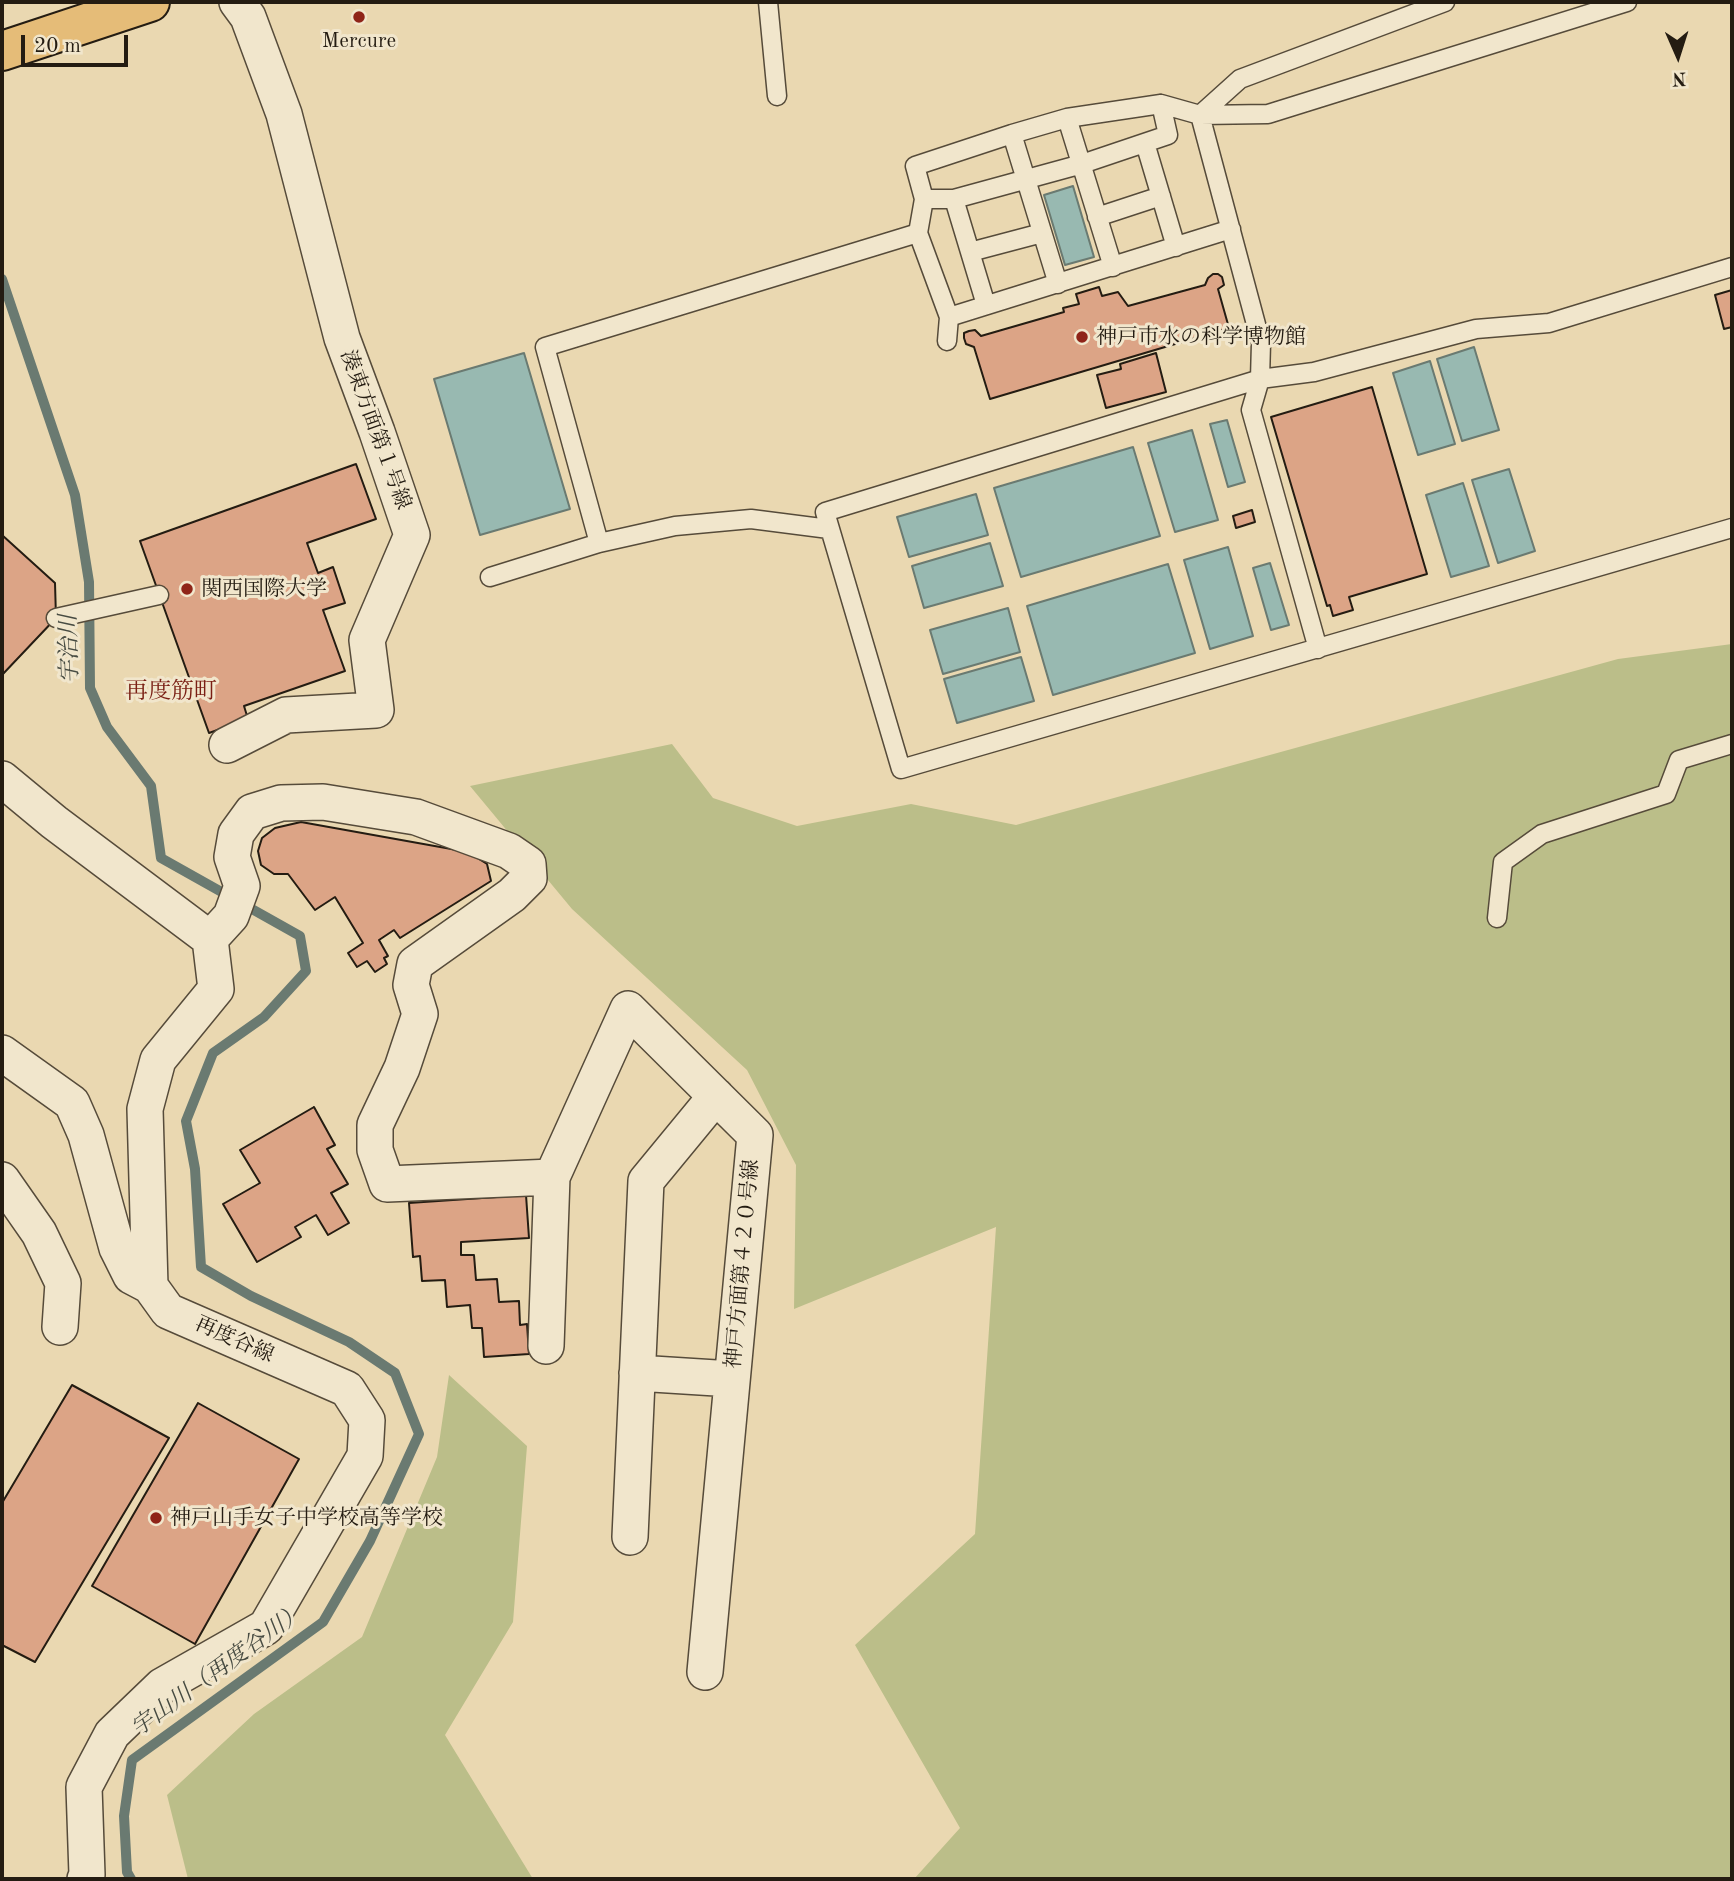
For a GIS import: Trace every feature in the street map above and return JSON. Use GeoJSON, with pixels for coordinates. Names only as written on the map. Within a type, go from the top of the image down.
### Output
{"type":"FeatureCollection","features":[{"type":"Feature","properties":{"kind":"main road"},"geometry":{"type":"LineString","coordinates":[[2,51],[150,2]]}},
{"type":"Feature","properties":{"kind":"street","name":"湊東方面第１号線"},"geometry":{"type":"LineString","coordinates":[[228,745],[286,715],[376,710],[367,640],[412,535],[342,338],[284,114],[248,17],[237,2]]}},
{"type":"Feature","properties":{"kind":"street"},"geometry":{"type":"LineString","coordinates":[[2,779],[54,822],[228,914]]}},
{"type":"Feature","properties":{"kind":"street"},"geometry":{"type":"LineString","coordinates":[[150,1286],[145,1109],[158,1060],[216,989],[228,914],[236,834],[252,812],[281,803],[323,802],[416,817],[509,851],[528,864],[529,878],[512,895],[415,964],[411,985],[419,1014],[402,1068],[375,1125],[375,1150],[387,1184],[552,1177],[546,1346]]}},
{"type":"Feature","properties":{"kind":"street","name":"神戸方面第４２０号線"},"geometry":{"type":"LineString","coordinates":[[552,1177],[628,1009],[755,1135],[705,1672]]}},
{"type":"Feature","properties":{"kind":"street","name":"再度谷線"},"geometry":{"type":"LineString","coordinates":[[2,1053],[72,1103],[86,1135],[117,1248],[131,1276],[150,1286],[168,1311],[347,1389],[367,1420],[365,1456],[266,1627],[162,1686],[112,1734],[84,1787],[85,1879]]}},
{"type":"Feature","properties":{"kind":"street"},"geometry":{"type":"LineString","coordinates":[[630,1537],[646,1181],[716,1096]]}},
{"type":"Feature","properties":{"kind":"street"},"geometry":{"type":"LineString","coordinates":[[2,1180],[39,1233],[63,1283],[60,1327]]}},
{"type":"Feature","properties":{"kind":"street"},"geometry":{"type":"LineString","coordinates":[[637,1373],[732,1379]]}},
{"type":"Feature","properties":{"kind":"lane"},"geometry":{"type":"LineString","coordinates":[[768,2],[777,96]]}},
{"type":"Feature","properties":{"kind":"lane"},"geometry":{"type":"LineString","coordinates":[[1200,115],[1240,79],[1445,2]]}},
{"type":"Feature","properties":{"kind":"lane"},"geometry":{"type":"LineString","coordinates":[[947,341],[948,317],[918,233],[924,199],[915,166],[1068,118],[1161,104],[1200,115],[1268,114],[1626,2]]}},
{"type":"Feature","properties":{"kind":"lane"},"geometry":{"type":"LineString","coordinates":[[924,199],[954,199],[1082,164],[1168,135],[1161,104]]}},
{"type":"Feature","properties":{"kind":"lane"},"geometry":{"type":"LineString","coordinates":[[1200,115],[1261,343],[1260,379],[1251,410],[1318,649]]}},
{"type":"Feature","properties":{"kind":"lane"},"geometry":{"type":"LineString","coordinates":[[1068,118],[1113,267]]}},
{"type":"Feature","properties":{"kind":"lane"},"geometry":{"type":"LineString","coordinates":[[1012,134],[1058,284]]}},
{"type":"Feature","properties":{"kind":"lane"},"geometry":{"type":"LineString","coordinates":[[1145,143],[1176,247]]}},
{"type":"Feature","properties":{"kind":"lane"},"geometry":{"type":"LineString","coordinates":[[1097,218],[1161,196]]}},
{"type":"Feature","properties":{"kind":"lane"},"geometry":{"type":"LineString","coordinates":[[954,199],[986,305]]}},
{"type":"Feature","properties":{"kind":"lane"},"geometry":{"type":"LineString","coordinates":[[948,317],[1231,229]]}},
{"type":"Feature","properties":{"kind":"lane"},"geometry":{"type":"LineString","coordinates":[[598,543],[545,347],[918,233]]}},
{"type":"Feature","properties":{"kind":"lane"},"geometry":{"type":"LineString","coordinates":[[970,253],[1042,233]]}},
{"type":"Feature","properties":{"kind":"lane"},"geometry":{"type":"LineString","coordinates":[[1732,267],[1549,323],[1476,329],[1314,372],[1260,379],[825,512],[901,769],[1732,528]]}},
{"type":"Feature","properties":{"kind":"lane"},"geometry":{"type":"LineString","coordinates":[[491,577],[598,543],[675,526],[751,519],[829,530]]}},
{"type":"Feature","properties":{"kind":"lane"},"geometry":{"type":"LineString","coordinates":[[56,618],[159,595]]}},
{"type":"Feature","properties":{"kind":"lane"},"geometry":{"type":"LineString","coordinates":[[1497,918],[1503,862],[1542,834],[1666,794],[1679,761],[1732,744]]}},
{"type":"Feature","properties":{"kind":"green space"},"geometry":{"type":"Polygon","coordinates":[[[1732,644],[1732,1879],[914,1879],[960,1828],[855,1645],[975,1534],[996,1227],[794,1309],[796,1165],[747,1070],[572,909],[470,786],[672,744],[713,798],[797,826],[911,804],[1016,825],[1618,659],[1732,644]]]}},
{"type":"Feature","properties":{"kind":"green space"},"geometry":{"type":"Polygon","coordinates":[[[449,1375],[527,1446],[513,1622],[445,1735],[533,1879],[188,1879],[167,1795],[254,1714],[362,1637],[437,1457],[449,1375]]]}},
{"type":"Feature","properties":{"kind":"water"},"geometry":{"type":"Polygon","coordinates":[[[1073,186],[1094,257],[1065,265],[1044,195],[1073,186]]]}},
{"type":"Feature","properties":{"kind":"water"},"geometry":{"type":"Polygon","coordinates":[[[1474,347],[1499,430],[1462,441],[1437,359],[1474,347]]]}},
{"type":"Feature","properties":{"kind":"water"},"geometry":{"type":"Polygon","coordinates":[[[524,353],[570,509],[480,535],[434,379],[524,353]]]}},
{"type":"Feature","properties":{"kind":"water"},"geometry":{"type":"Polygon","coordinates":[[[1430,361],[1455,444],[1418,455],[1393,373],[1430,361]]]}},
{"type":"Feature","properties":{"kind":"water"},"geometry":{"type":"Polygon","coordinates":[[[1227,420],[1245,482],[1228,487],[1210,424],[1227,420]]]}},
{"type":"Feature","properties":{"kind":"water"},"geometry":{"type":"Polygon","coordinates":[[[1192,430],[1218,520],[1175,532],[1148,443],[1192,430]]]}},
{"type":"Feature","properties":{"kind":"water"},"geometry":{"type":"Polygon","coordinates":[[[1133,447],[1160,536],[1021,577],[994,488],[1133,447]]]}},
{"type":"Feature","properties":{"kind":"water"},"geometry":{"type":"Polygon","coordinates":[[[1509,469],[1535,551],[1498,563],[1472,480],[1509,469]]]}},
{"type":"Feature","properties":{"kind":"water"},"geometry":{"type":"Polygon","coordinates":[[[1463,483],[1489,566],[1451,577],[1426,495],[1463,483]]]}},
{"type":"Feature","properties":{"kind":"water"},"geometry":{"type":"Polygon","coordinates":[[[976,494],[988,535],[909,557],[897,517],[976,494]]]}},
{"type":"Feature","properties":{"kind":"water"},"geometry":{"type":"Polygon","coordinates":[[[990,543],[1003,586],[924,608],[912,566],[990,543]]]}},
{"type":"Feature","properties":{"kind":"water"},"geometry":{"type":"Polygon","coordinates":[[[1228,547],[1253,636],[1210,649],[1184,560],[1228,547]]]}},
{"type":"Feature","properties":{"kind":"water"},"geometry":{"type":"Polygon","coordinates":[[[1270,563],[1289,625],[1271,630],[1253,568],[1270,563]]]}},
{"type":"Feature","properties":{"kind":"water"},"geometry":{"type":"Polygon","coordinates":[[[1168,564],[1195,653],[1053,695],[1027,606],[1168,564]]]}},
{"type":"Feature","properties":{"kind":"water"},"geometry":{"type":"Polygon","coordinates":[[[1008,608],[1020,652],[943,674],[930,630],[1008,608]]]}},
{"type":"Feature","properties":{"kind":"water"},"geometry":{"type":"Polygon","coordinates":[[[1021,657],[1034,701],[957,723],[944,679],[1021,657]]]}},
{"type":"Feature","properties":{"kind":"building","name":"神戸市水の科学博物館"},"geometry":{"type":"Polygon","coordinates":[[[1213,274],[1222,277],[1224,285],[1218,289],[1229,328],[990,399],[974,347],[966,344],[964,338],[964,333],[969,331],[975,330],[981,336],[1064,312],[1063,308],[1079,304],[1076,294],[1099,287],[1102,296],[1118,292],[1128,306],[1205,285],[1213,274]]]}},
{"type":"Feature","properties":{"kind":"building"},"geometry":{"type":"Polygon","coordinates":[[[1732,290],[1732,327],[1724,329],[1715,295],[1732,290]]]}},
{"type":"Feature","properties":{"kind":"building"},"geometry":{"type":"Polygon","coordinates":[[[1156,353],[1166,392],[1106,408],[1097,375],[1121,369],[1120,364],[1156,353]]]}},
{"type":"Feature","properties":{"kind":"building"},"geometry":{"type":"Polygon","coordinates":[[[1372,387],[1427,574],[1349,597],[1353,610],[1333,616],[1330,605],[1327,606],[1271,417],[1372,387]]]}},
{"type":"Feature","properties":{"kind":"building"},"geometry":{"type":"Polygon","coordinates":[[[356,464],[376,519],[307,543],[318,573],[333,567],[345,603],[323,610],[345,671],[244,706],[248,719],[209,733],[140,541],[356,464]]]}},
{"type":"Feature","properties":{"kind":"building"},"geometry":{"type":"Polygon","coordinates":[[[1252,510],[1255,522],[1236,528],[1233,516],[1252,510]]]}},
{"type":"Feature","properties":{"kind":"building"},"geometry":{"type":"Polygon","coordinates":[[[2,535],[55,583],[56,618],[2,675],[2,535]]]}},
{"type":"Feature","properties":{"kind":"building"},"geometry":{"type":"Polygon","coordinates":[[[301,822],[468,852],[487,864],[491,881],[400,938],[394,930],[379,940],[388,956],[384,958],[387,964],[375,972],[367,961],[357,967],[348,953],[363,943],[335,897],[315,910],[288,874],[274,874],[261,865],[258,851],[262,838],[275,828],[301,822]]]}},
{"type":"Feature","properties":{"kind":"building"},"geometry":{"type":"Polygon","coordinates":[[[314,1107],[335,1145],[327,1149],[348,1184],[331,1193],[349,1223],[328,1235],[316,1215],[295,1227],[301,1237],[257,1262],[223,1204],[260,1183],[240,1150],[314,1107]]]}},
{"type":"Feature","properties":{"kind":"building"},"geometry":{"type":"Polygon","coordinates":[[[526,1195],[529,1238],[461,1242],[461,1255],[474,1255],[476,1280],[497,1279],[499,1302],[519,1301],[520,1325],[527,1324],[529,1354],[484,1357],[482,1328],[472,1328],[470,1305],[447,1307],[445,1280],[422,1281],[420,1256],[413,1257],[409,1203],[526,1195]]]}},
{"type":"Feature","properties":{"kind":"building"},"geometry":{"type":"Polygon","coordinates":[[[72,1385],[169,1438],[35,1662],[2,1645],[2,1503],[72,1385]]]}},
{"type":"Feature","properties":{"kind":"building"},"geometry":{"type":"Polygon","coordinates":[[[198,1403],[299,1459],[195,1644],[92,1586],[198,1403]]]}},
{"type":"Feature","properties":{"kind":"waterway","name":"宇山川（再度谷川）"},"geometry":{"type":"LineString","coordinates":[[2,279],[75,495],[89,582],[90,688],[107,727],[151,786],[161,858],[300,936],[306,971],[264,1017],[213,1053],[186,1121],[195,1169],[201,1267],[251,1296],[349,1342],[395,1373],[419,1434],[370,1541],[323,1622],[132,1760],[124,1816],[127,1872],[131,1879]]}},
{"type":"Feature","properties":{"kind":"place","name":"Mercure"},"geometry":{"type":"Point","coordinates":[359,17]}},
{"type":"Feature","properties":{"kind":"place","name":"神戸市水の科学博物館"},"geometry":{"type":"Point","coordinates":[1082,337]}},
{"type":"Feature","properties":{"kind":"place","name":"関西国際大学"},"geometry":{"type":"Point","coordinates":[187,589]}},
{"type":"Feature","properties":{"kind":"place","name":"神戸山手女子中学校高等学校"},"geometry":{"type":"Point","coordinates":[156,1518]}},
{"type":"Feature","properties":{"kind":"district","name":"再度筋町"},"geometry":{"type":"Point","coordinates":[171,692]}},
{"type":"Feature","properties":{"kind":"water label","name":"宇治川"},"geometry":{"type":"Point","coordinates":[70,649]}}]}
